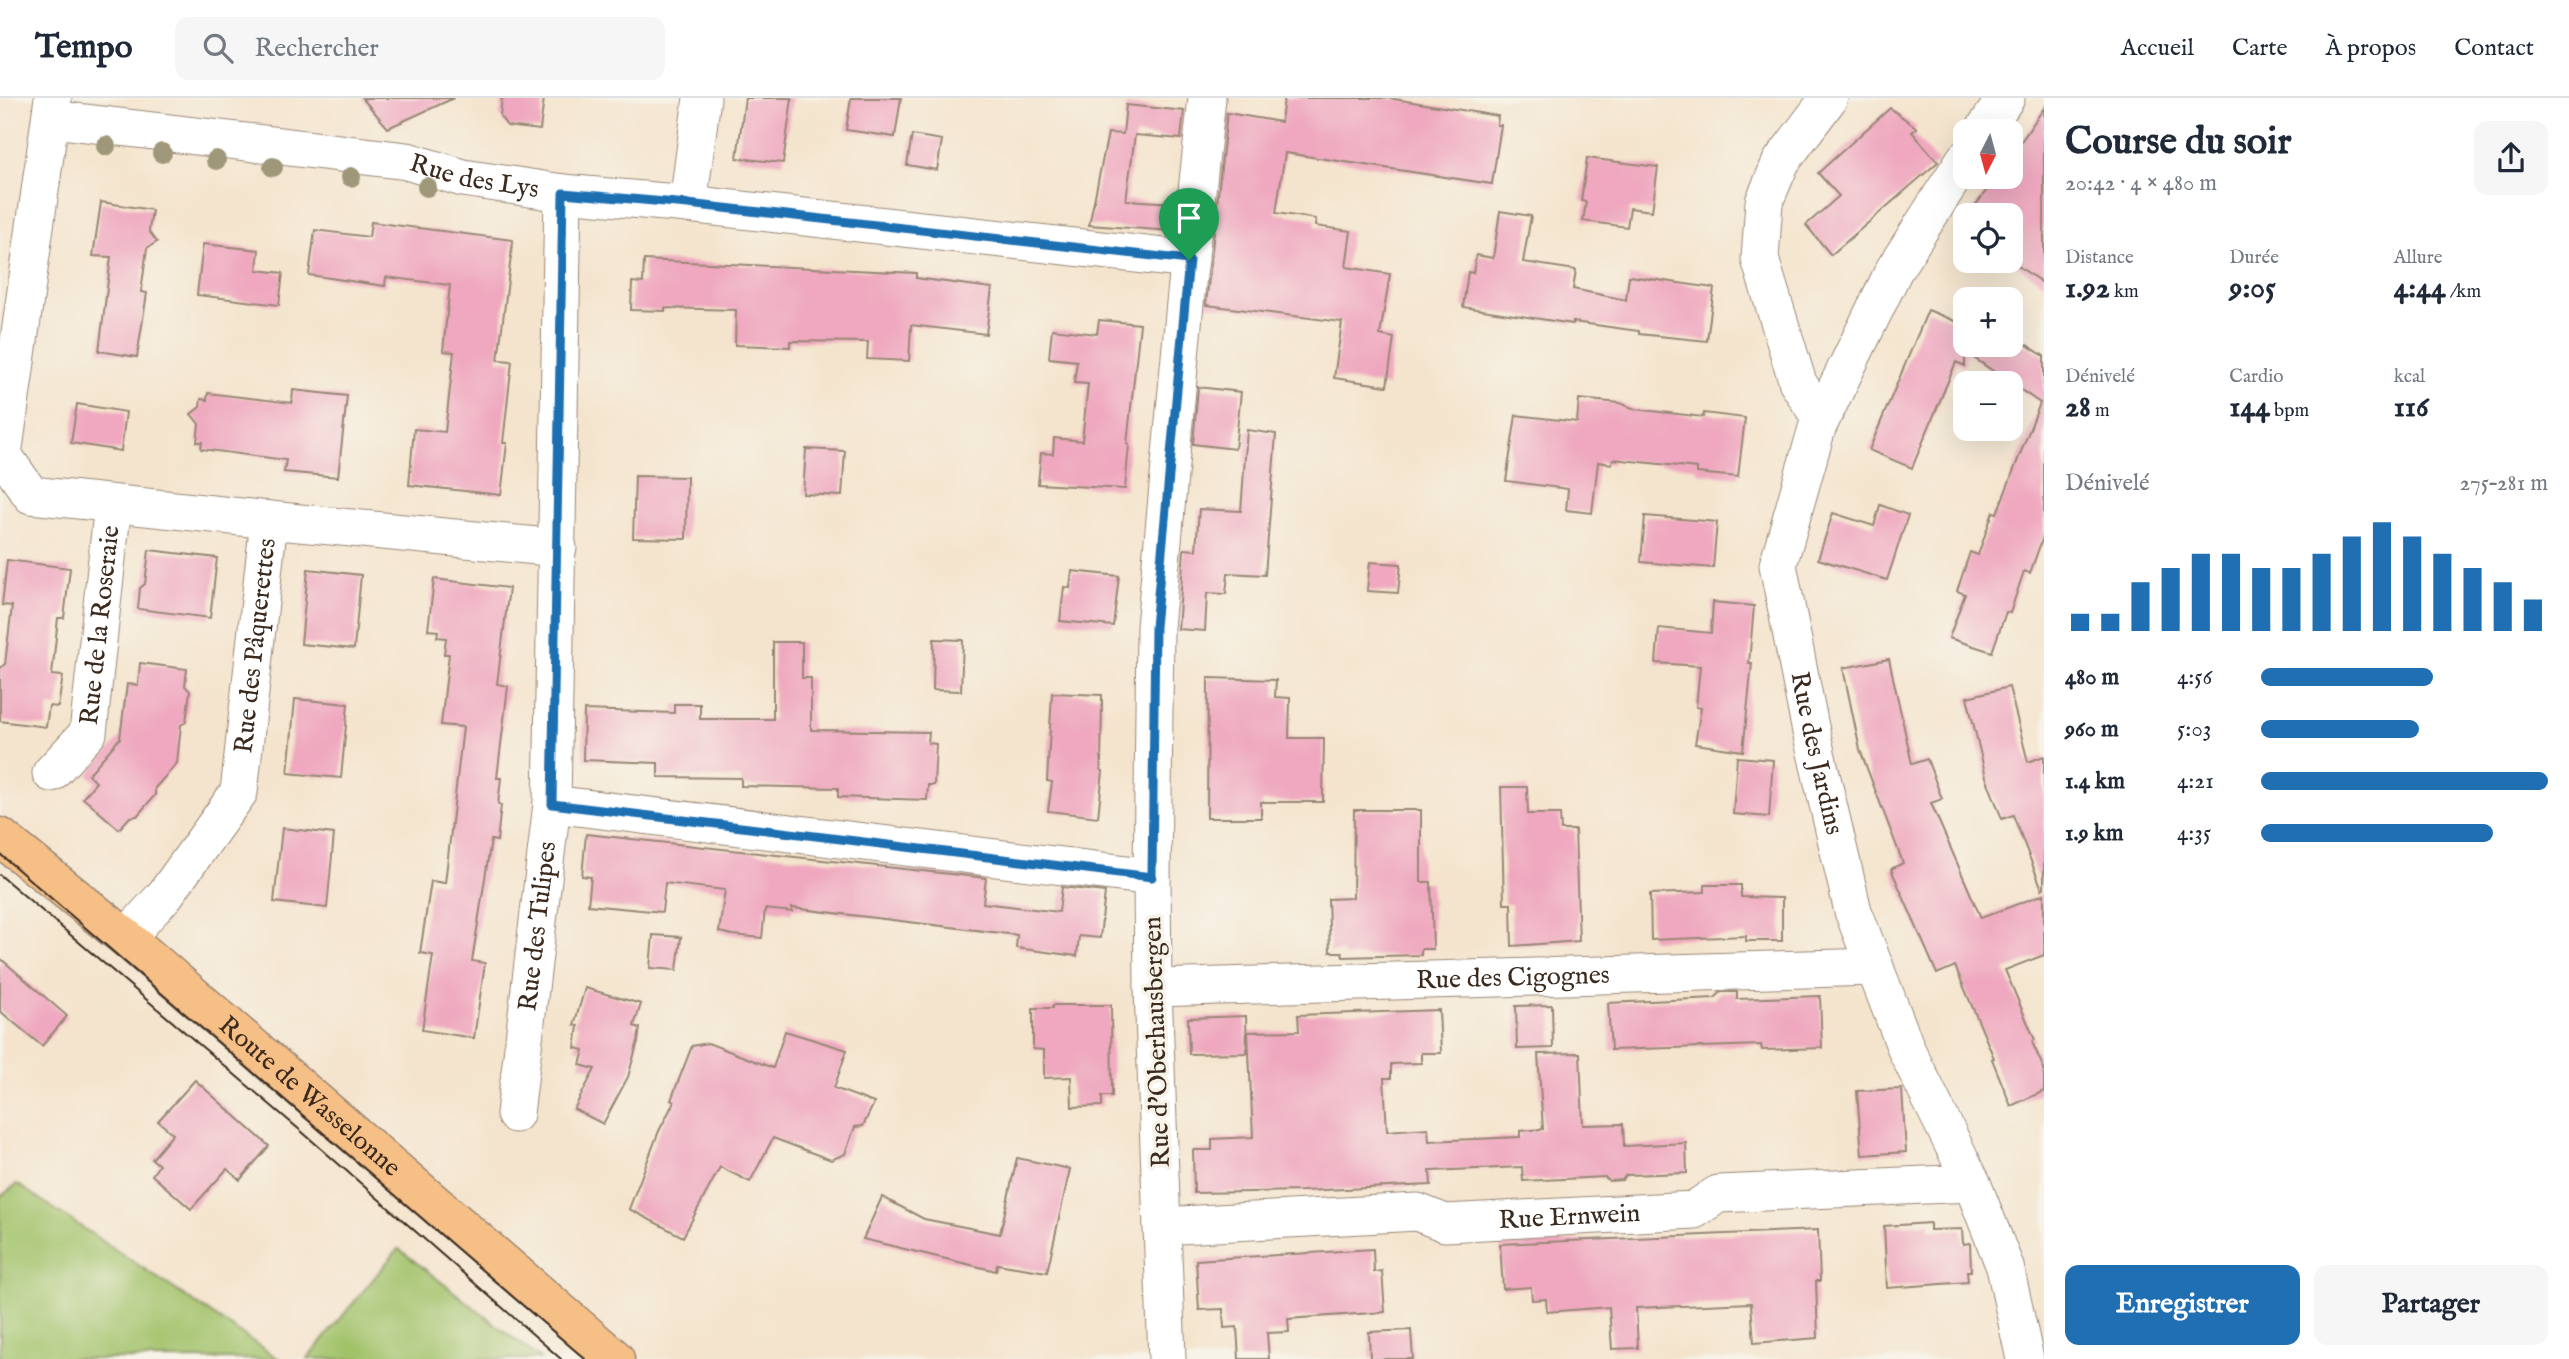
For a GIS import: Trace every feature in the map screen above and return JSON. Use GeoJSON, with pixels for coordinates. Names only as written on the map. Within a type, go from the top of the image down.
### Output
{"type":"FeatureCollection","features":[{"type":"Feature","properties":{"kind":"main road","name":"Route de Wasselonne"},"geometry":{"type":"LineString","coordinates":[[0,837],[126,938],[615,1359]]}},
{"type":"Feature","properties":{"kind":"street"},"geometry":{"type":"LineString","coordinates":[[688,204],[702,98]]}},
{"type":"Feature","properties":{"kind":"street","name":"Rue d'Oberhausbergen"},"geometry":{"type":"LineString","coordinates":[[1167,1359],[1153,988],[1155,627],[1207,98]]}},
{"type":"Feature","properties":{"kind":"street"},"geometry":{"type":"LineString","coordinates":[[1821,419],[1798,383],[1760,259],[1764,202],[1781,162],[1829,98]]}},
{"type":"Feature","properties":{"kind":"street"},"geometry":{"type":"LineString","coordinates":[[1991,119],[2006,98]]}},
{"type":"Feature","properties":{"kind":"street","name":"Rue des Lys"},"geometry":{"type":"LineString","coordinates":[[52,108],[407,161],[463,177],[563,193],[688,204],[1189,260]]}},
{"type":"Feature","properties":{"kind":"street","name":"Rue de la Roseraie"},"geometry":{"type":"LineString","coordinates":[[52,108],[3,455],[31,495],[269,520]]}},
{"type":"Feature","properties":{"kind":"street","name":"Rue des Jardins"},"geometry":{"type":"LineString","coordinates":[[1953,178],[1894,270],[1821,419],[1778,565],[1810,727],[1853,911],[1907,1051],[1972,1182],[2005,1266],[2025,1359]]}},
{"type":"Feature","properties":{"kind":"street","name":"Rue des Tulipes"},"geometry":{"type":"LineString","coordinates":[[515,1114],[552,804],[563,193]]}},
{"type":"Feature","properties":{"kind":"street","name":"Rue de la Roseraie"},"geometry":{"type":"LineString","coordinates":[[51,774],[88,733],[113,504]]}},
{"type":"Feature","properties":{"kind":"street","name":"Rue des Pâquerettes"},"geometry":{"type":"LineString","coordinates":[[126,938],[165,895],[239,792],[269,520],[558,548]]}},
{"type":"Feature","properties":{"kind":"street"},"geometry":{"type":"LineString","coordinates":[[552,804],[1152,877]]}},
{"type":"Feature","properties":{"kind":"street","name":"Rue des Cigognes"},"geometry":{"type":"LineString","coordinates":[[1153,988],[1874,967]]}},
{"type":"Feature","properties":{"kind":"street","name":"Rue Ernwein"},"geometry":{"type":"LineString","coordinates":[[1162,1226],[1417,1212],[1444,1223],[1694,1210],[1718,1194],[1972,1182]]}},
{"type":"Feature","properties":{"kind":"green space"},"geometry":{"type":"Polygon","coordinates":[[[17,1184],[279,1359],[0,1359],[0,1197],[17,1184]]]}},
{"type":"Feature","properties":{"kind":"green space"},"geometry":{"type":"Polygon","coordinates":[[[399,1249],[540,1359],[307,1359],[399,1249]]]}},
{"type":"Feature","properties":{"kind":"building"},"geometry":{"type":"Polygon","coordinates":[[[362,98],[454,98],[388,128],[362,98]]]}},
{"type":"Feature","properties":{"kind":"building"},"geometry":{"type":"Polygon","coordinates":[[[502,98],[544,98],[540,130],[507,126],[500,116],[502,98]]]}},
{"type":"Feature","properties":{"kind":"building"},"geometry":{"type":"Polygon","coordinates":[[[745,98],[792,98],[783,163],[737,158],[745,98]]]}},
{"type":"Feature","properties":{"kind":"building"},"geometry":{"type":"Polygon","coordinates":[[[851,98],[901,98],[895,137],[846,130],[851,98]]]}},
{"type":"Feature","properties":{"kind":"building"},"geometry":{"type":"Polygon","coordinates":[[[1284,98],[1388,98],[1498,116],[1497,125],[1501,125],[1492,184],[1285,153],[1276,213],[1316,219],[1315,226],[1351,231],[1346,267],[1390,274],[1380,335],[1394,338],[1387,386],[1334,378],[1342,322],[1206,305],[1227,113],[1281,122],[1284,98]]]}},
{"type":"Feature","properties":{"kind":"building"},"geometry":{"type":"Polygon","coordinates":[[[1126,105],[1184,111],[1181,139],[1135,135],[1126,200],[1175,203],[1172,231],[1089,225],[1108,133],[1123,134],[1126,105]]]}},
{"type":"Feature","properties":{"kind":"building"},"geometry":{"type":"Polygon","coordinates":[[[1890,108],[1917,128],[1912,132],[1938,162],[1831,255],[1806,225],[1839,196],[1818,173],[1890,108]]]}},
{"type":"Feature","properties":{"kind":"building"},"geometry":{"type":"Polygon","coordinates":[[[2044,108],[2044,284],[2023,269],[2023,203],[1978,203],[1987,189],[2023,189],[2023,139],[2044,108]]]}},
{"type":"Feature","properties":{"kind":"building"},"geometry":{"type":"Polygon","coordinates":[[[912,135],[942,140],[937,170],[907,165],[912,135]]]}},
{"type":"Feature","properties":{"kind":"building"},"geometry":{"type":"Polygon","coordinates":[[[1587,158],[1658,167],[1652,211],[1630,208],[1627,227],[1583,221],[1586,202],[1581,201],[1587,158]]]}},
{"type":"Feature","properties":{"kind":"building"},"geometry":{"type":"Polygon","coordinates":[[[101,202],[152,210],[149,231],[157,242],[147,248],[141,292],[147,293],[137,357],[99,351],[111,257],[93,256],[101,202]]]}},
{"type":"Feature","properties":{"kind":"building"},"geometry":{"type":"Polygon","coordinates":[[[1500,211],[1531,216],[1523,262],[1576,270],[1573,289],[1626,300],[1629,276],[1714,288],[1707,341],[1639,334],[1639,331],[1463,307],[1468,272],[1473,273],[1476,255],[1493,258],[1500,211]]]}},
{"type":"Feature","properties":{"kind":"building"},"geometry":{"type":"Polygon","coordinates":[[[371,222],[513,240],[498,360],[512,361],[503,443],[507,443],[501,495],[409,485],[414,429],[445,432],[454,352],[443,351],[450,285],[386,277],[385,286],[309,275],[315,230],[369,237],[371,222]]]}},
{"type":"Feature","properties":{"kind":"building"},"geometry":{"type":"Polygon","coordinates":[[[203,244],[259,250],[257,270],[283,273],[279,305],[197,295],[203,244]]]}},
{"type":"Feature","properties":{"kind":"building"},"geometry":{"type":"Polygon","coordinates":[[[644,260],[916,273],[916,278],[992,288],[986,334],[911,325],[909,361],[867,359],[868,342],[790,341],[790,347],[735,345],[736,310],[631,310],[632,282],[643,283],[644,260]]]}},
{"type":"Feature","properties":{"kind":"building"},"geometry":{"type":"Polygon","coordinates":[[[1928,310],[1953,320],[1953,357],[1965,357],[1965,366],[1956,362],[1912,468],[1869,450],[1928,310]]]}},
{"type":"Feature","properties":{"kind":"building"},"geometry":{"type":"Polygon","coordinates":[[[1099,320],[1140,324],[1125,489],[1038,484],[1041,453],[1053,454],[1054,438],[1082,441],[1088,384],[1074,383],[1077,361],[1049,358],[1052,329],[1097,334],[1099,320]]]}},
{"type":"Feature","properties":{"kind":"building"},"geometry":{"type":"Polygon","coordinates":[[[2023,345],[2044,356],[2044,534],[2030,573],[2024,571],[2010,613],[2006,612],[1992,652],[1949,638],[1965,594],[1957,591],[1970,552],[1978,555],[1993,512],[1997,513],[2040,403],[2023,391],[2023,371],[1993,371],[1972,357],[2023,357],[2023,345]]]}},
{"type":"Feature","properties":{"kind":"building"},"geometry":{"type":"Polygon","coordinates":[[[1198,387],[1241,392],[1235,449],[1193,444],[1198,387]]]}},
{"type":"Feature","properties":{"kind":"building"},"geometry":{"type":"Polygon","coordinates":[[[293,390],[347,396],[338,477],[284,472],[286,460],[201,449],[202,442],[197,442],[199,424],[191,414],[200,407],[201,399],[207,400],[208,393],[292,403],[293,390]]]}},
{"type":"Feature","properties":{"kind":"building"},"geometry":{"type":"Polygon","coordinates":[[[1579,399],[1703,417],[1704,413],[1745,418],[1738,477],[1697,473],[1697,468],[1613,459],[1612,464],[1598,462],[1592,513],[1566,510],[1568,489],[1506,481],[1516,415],[1577,422],[1579,399]]]}},
{"type":"Feature","properties":{"kind":"building"},"geometry":{"type":"Polygon","coordinates":[[[77,404],[126,412],[121,451],[71,443],[77,404]]]}},
{"type":"Feature","properties":{"kind":"building"},"geometry":{"type":"Polygon","coordinates":[[[1247,430],[1276,434],[1265,575],[1228,573],[1226,594],[1207,593],[1205,631],[1178,629],[1184,549],[1196,550],[1199,509],[1241,511],[1247,430]]]}},
{"type":"Feature","properties":{"kind":"building"},"geometry":{"type":"Polygon","coordinates":[[[806,449],[845,451],[842,496],[803,494],[806,449]]]}},
{"type":"Feature","properties":{"kind":"building"},"geometry":{"type":"Polygon","coordinates":[[[635,476],[687,477],[686,539],[633,538],[635,476]]]}},
{"type":"Feature","properties":{"kind":"building"},"geometry":{"type":"Polygon","coordinates":[[[1880,505],[1908,515],[1887,580],[1818,559],[1833,513],[1874,526],[1880,505]]]}},
{"type":"Feature","properties":{"kind":"building"},"geometry":{"type":"Polygon","coordinates":[[[1645,516],[1717,522],[1713,568],[1641,562],[1645,516]]]}},
{"type":"Feature","properties":{"kind":"building"},"geometry":{"type":"Polygon","coordinates":[[[149,550],[217,558],[210,618],[138,609],[140,588],[145,584],[149,550]]]}},
{"type":"Feature","properties":{"kind":"building"},"geometry":{"type":"Polygon","coordinates":[[[7,560],[70,568],[64,618],[58,618],[52,675],[63,676],[58,707],[49,706],[46,727],[0,721],[0,668],[5,664],[12,606],[2,605],[7,560]]]}},
{"type":"Feature","properties":{"kind":"building"},"geometry":{"type":"Polygon","coordinates":[[[1370,562],[1401,564],[1398,593],[1367,591],[1370,562]]]}},
{"type":"Feature","properties":{"kind":"building"},"geometry":{"type":"Polygon","coordinates":[[[308,569],[361,575],[354,649],[301,644],[308,569]]]}},
{"type":"Feature","properties":{"kind":"building"},"geometry":{"type":"Polygon","coordinates":[[[1072,571],[1119,576],[1113,626],[1060,621],[1064,587],[1070,588],[1072,571]]]}},
{"type":"Feature","properties":{"kind":"building"},"geometry":{"type":"Polygon","coordinates":[[[434,579],[509,588],[497,684],[508,686],[497,778],[501,778],[498,805],[501,805],[497,841],[491,840],[472,961],[485,963],[474,1038],[422,1030],[433,955],[420,953],[431,881],[445,883],[463,727],[441,725],[449,654],[444,654],[446,638],[437,637],[438,631],[428,630],[434,579]]]}},
{"type":"Feature","properties":{"kind":"building"},"geometry":{"type":"Polygon","coordinates":[[[1713,602],[1754,606],[1749,663],[1752,663],[1743,751],[1695,744],[1701,708],[1696,707],[1700,666],[1656,663],[1659,628],[1711,633],[1713,602]]]}},
{"type":"Feature","properties":{"kind":"building"},"geometry":{"type":"Polygon","coordinates":[[[934,639],[963,640],[961,691],[933,690],[934,639]]]}},
{"type":"Feature","properties":{"kind":"building"},"geometry":{"type":"Polygon","coordinates":[[[773,642],[802,642],[802,678],[811,678],[811,730],[929,732],[928,743],[936,744],[934,785],[928,785],[927,800],[838,797],[838,788],[741,786],[741,778],[658,777],[658,763],[583,760],[584,710],[674,713],[674,704],[700,704],[700,719],[773,719],[773,642]]]}},
{"type":"Feature","properties":{"kind":"building"},"geometry":{"type":"Polygon","coordinates":[[[1889,659],[1912,764],[1927,759],[1942,799],[1931,803],[1981,918],[2044,894],[2044,955],[2005,970],[2035,1040],[2032,1042],[2044,1069],[2044,1091],[2011,1106],[1955,966],[1937,974],[1891,869],[1903,863],[1860,750],[1843,668],[1889,659]]]}},
{"type":"Feature","properties":{"kind":"building"},"geometry":{"type":"Polygon","coordinates":[[[140,663],[187,669],[185,686],[190,691],[186,722],[181,725],[177,763],[155,788],[155,795],[137,816],[130,817],[119,829],[83,798],[96,782],[88,775],[120,738],[127,684],[138,685],[140,663]]]}},
{"type":"Feature","properties":{"kind":"building"},"geometry":{"type":"Polygon","coordinates":[[[1208,678],[1276,680],[1275,697],[1290,698],[1289,738],[1324,738],[1323,802],[1261,802],[1261,818],[1207,818],[1208,678]]]}},
{"type":"Feature","properties":{"kind":"building"},"geometry":{"type":"Polygon","coordinates":[[[2009,687],[2028,762],[2044,756],[2042,889],[2013,815],[2002,819],[1986,777],[1967,697],[2009,687]]]}},
{"type":"Feature","properties":{"kind":"building"},"geometry":{"type":"Polygon","coordinates":[[[1052,693],[1102,695],[1103,771],[1098,817],[1048,811],[1052,782],[1047,781],[1052,693]]]}},
{"type":"Feature","properties":{"kind":"building"},"geometry":{"type":"Polygon","coordinates":[[[295,699],[348,704],[341,778],[288,773],[295,699]]]}},
{"type":"Feature","properties":{"kind":"building"},"geometry":{"type":"Polygon","coordinates":[[[1737,757],[1773,760],[1769,817],[1733,814],[1737,757]]]}},
{"type":"Feature","properties":{"kind":"building"},"geometry":{"type":"Polygon","coordinates":[[[1501,787],[1527,787],[1528,814],[1560,814],[1561,830],[1575,830],[1579,941],[1512,946],[1511,904],[1504,904],[1501,787]]]}},
{"type":"Feature","properties":{"kind":"building"},"geometry":{"type":"Polygon","coordinates":[[[1354,810],[1421,810],[1421,882],[1431,882],[1433,949],[1421,949],[1421,955],[1343,957],[1342,952],[1330,952],[1328,899],[1353,898],[1354,810]]]}},
{"type":"Feature","properties":{"kind":"building"},"geometry":{"type":"Polygon","coordinates":[[[282,828],[334,834],[327,908],[274,902],[282,828]]]}},
{"type":"Feature","properties":{"kind":"building"},"geometry":{"type":"Polygon","coordinates":[[[586,834],[986,878],[983,903],[1059,912],[1062,887],[1105,892],[1100,938],[1079,936],[1077,956],[1016,948],[1017,935],[792,908],[792,912],[765,909],[762,938],[733,935],[719,932],[725,890],[665,883],[662,912],[588,905],[591,877],[582,876],[586,834]]]}},
{"type":"Feature","properties":{"kind":"building"},"geometry":{"type":"Polygon","coordinates":[[[1705,885],[1741,885],[1741,897],[1782,898],[1782,941],[1746,941],[1746,936],[1651,940],[1650,894],[1705,892],[1705,885]]]}},
{"type":"Feature","properties":{"kind":"building"},"geometry":{"type":"Polygon","coordinates":[[[653,935],[681,937],[677,970],[650,968],[653,935]]]}},
{"type":"Feature","properties":{"kind":"building"},"geometry":{"type":"Polygon","coordinates":[[[0,958],[67,1016],[42,1046],[0,1011],[0,958]]]}},
{"type":"Feature","properties":{"kind":"building"},"geometry":{"type":"Polygon","coordinates":[[[585,988],[641,1004],[634,1026],[640,1028],[638,1041],[628,1077],[603,1124],[574,1109],[595,1069],[580,1065],[584,1050],[575,1048],[578,1026],[574,1025],[585,988]]]}},
{"type":"Feature","properties":{"kind":"building"},"geometry":{"type":"Polygon","coordinates":[[[1721,992],[1737,992],[1737,999],[1820,996],[1822,1048],[1762,1050],[1761,1045],[1611,1050],[1608,1003],[1715,998],[1721,992]]]}},
{"type":"Feature","properties":{"kind":"building"},"geometry":{"type":"Polygon","coordinates":[[[1053,1005],[1111,1005],[1112,1096],[1102,1096],[1102,1106],[1072,1107],[1071,1077],[1044,1078],[1044,1050],[1033,1049],[1033,1008],[1053,1008],[1053,1005]]]}},
{"type":"Feature","properties":{"kind":"building"},"geometry":{"type":"Polygon","coordinates":[[[1552,1005],[1553,1048],[1517,1049],[1516,1006],[1552,1005]]]}},
{"type":"Feature","properties":{"kind":"building"},"geometry":{"type":"Polygon","coordinates":[[[1439,1010],[1441,1053],[1421,1053],[1421,1063],[1391,1064],[1391,1078],[1384,1078],[1387,1131],[1428,1128],[1429,1141],[1520,1137],[1520,1131],[1543,1129],[1538,1054],[1580,1053],[1583,1125],[1623,1124],[1624,1146],[1686,1143],[1687,1173],[1626,1175],[1622,1180],[1609,1181],[1605,1177],[1523,1181],[1522,1167],[1430,1171],[1431,1185],[1194,1193],[1193,1150],[1212,1150],[1212,1139],[1253,1137],[1248,1032],[1299,1031],[1298,1015],[1439,1010]]]}},
{"type":"Feature","properties":{"kind":"building"},"geometry":{"type":"Polygon","coordinates":[[[1246,1016],[1247,1053],[1189,1054],[1188,1018],[1246,1016]]]}},
{"type":"Feature","properties":{"kind":"building"},"geometry":{"type":"Polygon","coordinates":[[[785,1031],[847,1050],[834,1088],[874,1103],[863,1126],[855,1127],[845,1154],[831,1160],[773,1138],[750,1182],[720,1167],[683,1237],[629,1209],[659,1131],[674,1102],[671,1100],[692,1046],[708,1043],[773,1068],[785,1031]]]}},
{"type":"Feature","properties":{"kind":"building"},"geometry":{"type":"Polygon","coordinates":[[[195,1080],[269,1146],[240,1180],[227,1169],[191,1209],[152,1175],[159,1165],[152,1159],[173,1134],[158,1121],[195,1080]]]}},
{"type":"Feature","properties":{"kind":"building"},"geometry":{"type":"Polygon","coordinates":[[[1902,1089],[1906,1152],[1862,1155],[1857,1091],[1902,1089]]]}},
{"type":"Feature","properties":{"kind":"building"},"geometry":{"type":"Polygon","coordinates":[[[1017,1158],[1070,1169],[1047,1272],[997,1264],[996,1271],[863,1239],[882,1197],[924,1219],[1000,1234],[1017,1158]]]}},
{"type":"Feature","properties":{"kind":"building"},"geometry":{"type":"Polygon","coordinates":[[[1930,1223],[1930,1230],[1962,1229],[1963,1244],[1970,1243],[1971,1271],[1967,1271],[1968,1282],[1887,1288],[1884,1226],[1930,1223]]]}},
{"type":"Feature","properties":{"kind":"building"},"geometry":{"type":"Polygon","coordinates":[[[1818,1230],[1818,1338],[1754,1343],[1751,1303],[1636,1308],[1638,1348],[1612,1349],[1609,1307],[1547,1312],[1546,1299],[1532,1300],[1531,1287],[1503,1289],[1500,1244],[1818,1230]]]}},
{"type":"Feature","properties":{"kind":"building"},"geometry":{"type":"Polygon","coordinates":[[[1373,1249],[1374,1272],[1382,1271],[1385,1312],[1288,1319],[1289,1332],[1267,1333],[1269,1359],[1239,1359],[1237,1327],[1224,1328],[1223,1309],[1199,1310],[1196,1260],[1373,1249]]]}},
{"type":"Feature","properties":{"kind":"building"},"geometry":{"type":"Polygon","coordinates":[[[1411,1330],[1413,1359],[1370,1359],[1369,1332],[1411,1330]]]}},
{"type":"Feature","properties":{"kind":"tram line"},"geometry":{"type":"LineString","coordinates":[[0,854],[585,1359]]}},
{"type":"Feature","properties":{"kind":"tram line"},"geometry":{"type":"LineString","coordinates":[[0,875],[301,1131],[561,1359]]}},
{"type":"Feature","properties":{"kind":"route"},"geometry":{"type":"LineString","coordinates":[[563,193],[688,204],[1189,260],[1155,627],[1152,877],[552,804],[563,193]]}}]}
